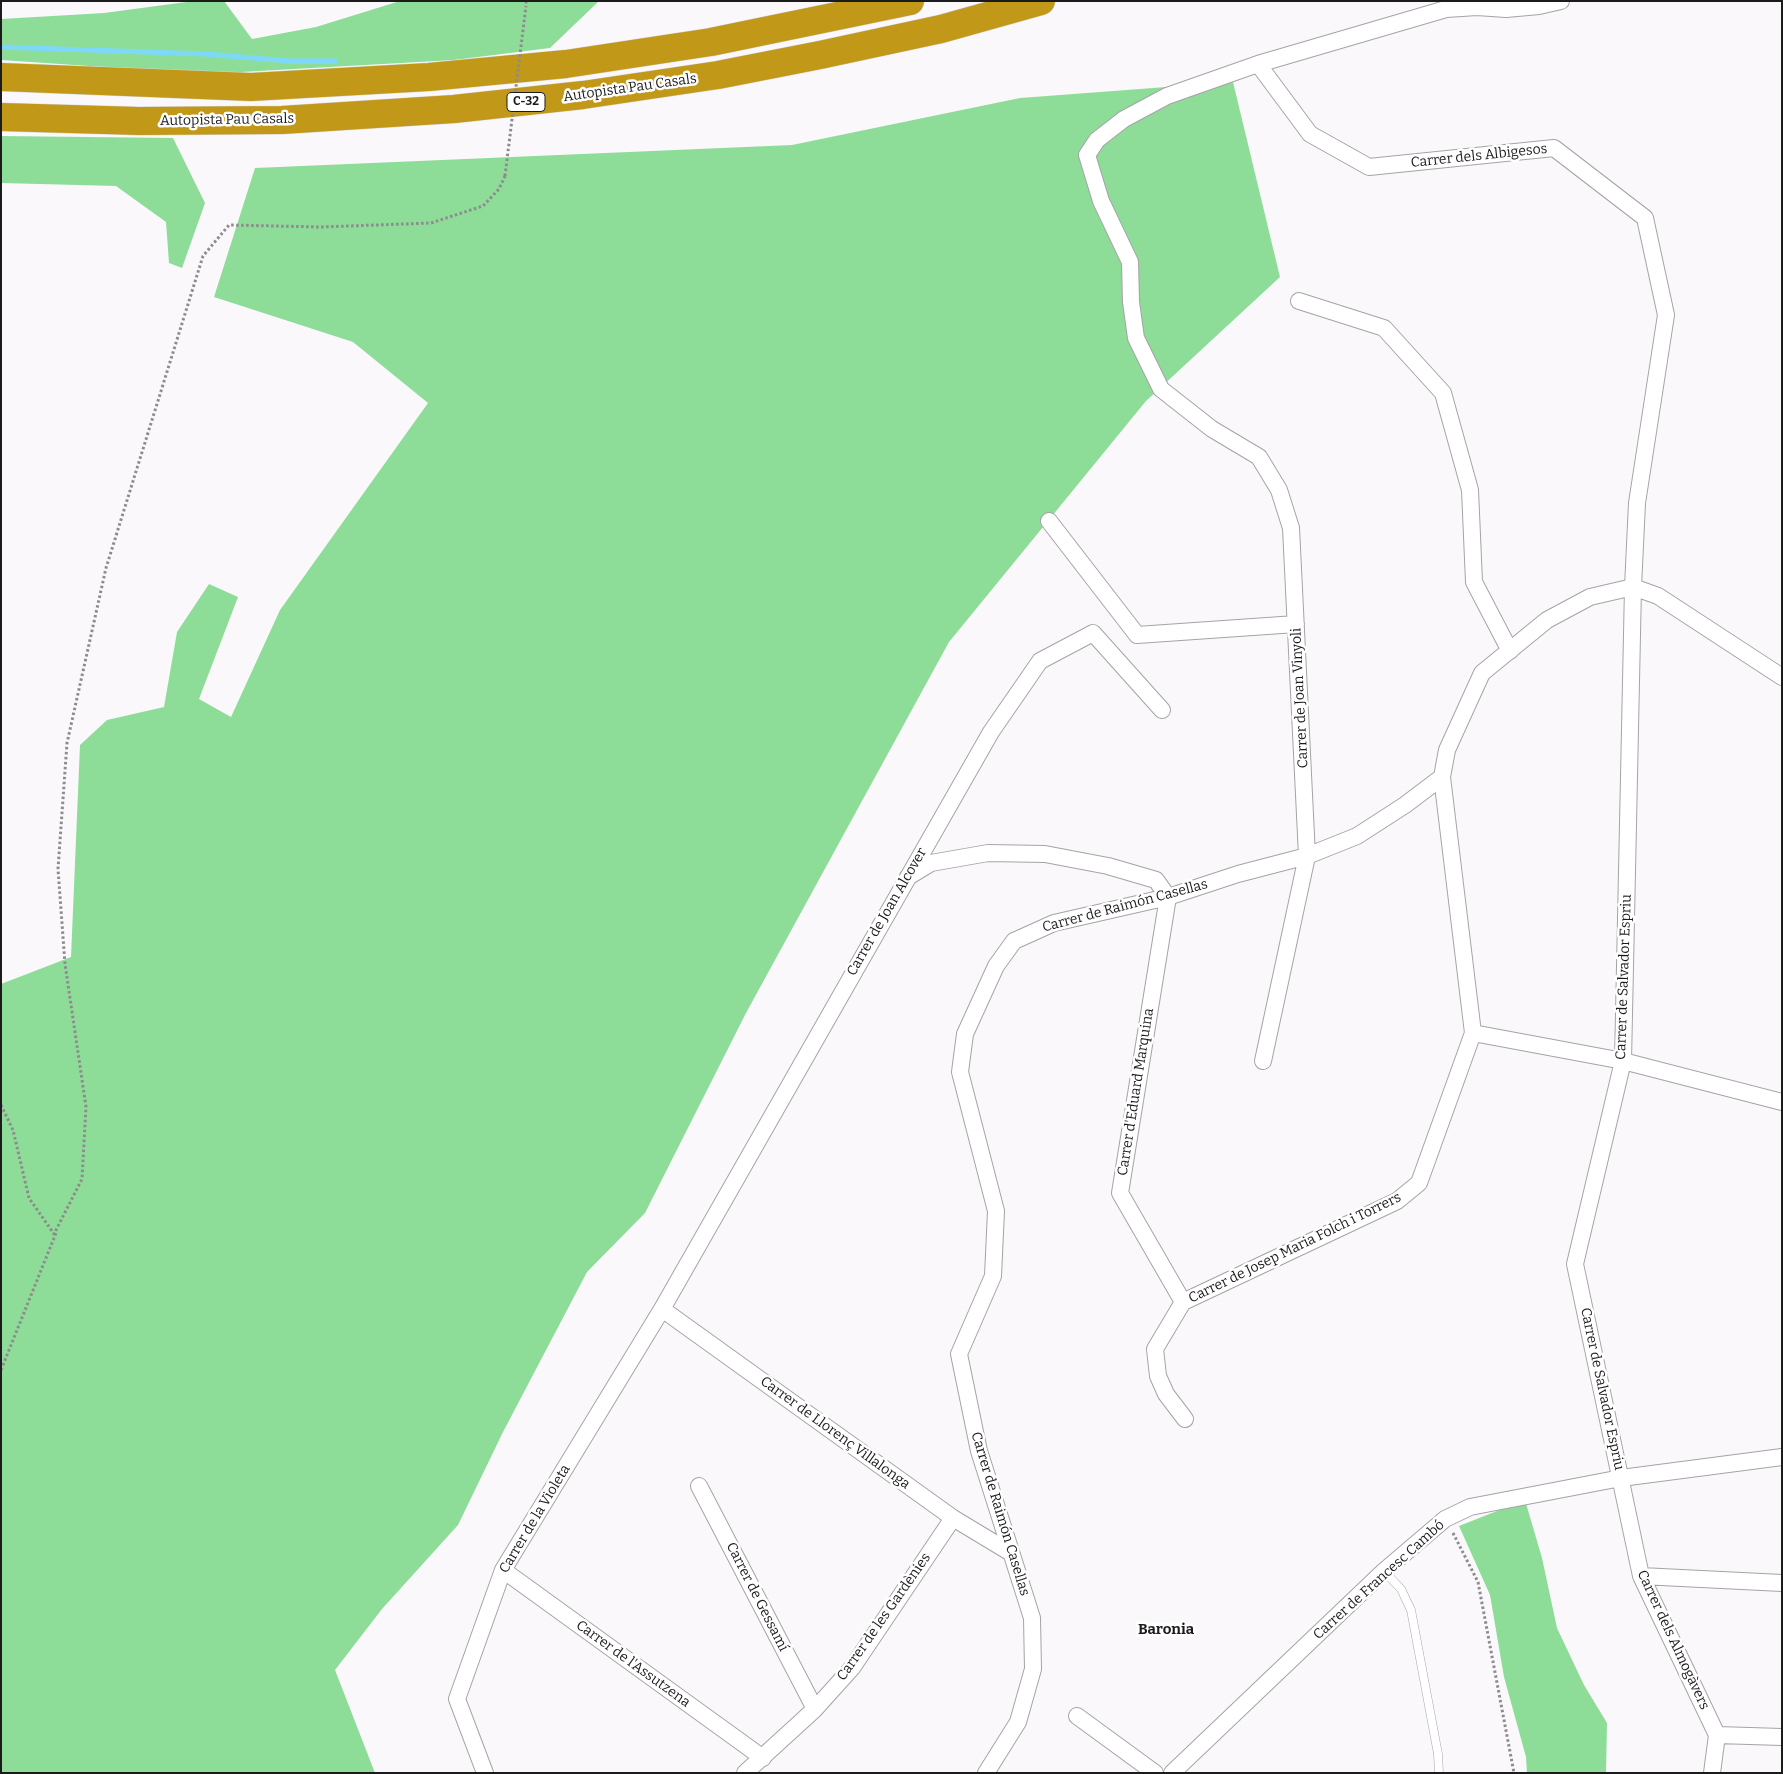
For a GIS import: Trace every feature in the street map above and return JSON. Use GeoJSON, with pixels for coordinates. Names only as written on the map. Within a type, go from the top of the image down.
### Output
{"type":"FeatureCollection","features":[{"type":"Feature","properties":{"kind":"highway"},"geometry":{"type":"LineString","coordinates":[[1,77],[251,87],[429,77],[566,64],[711,42],[910,1]]}},
{"type":"Feature","properties":{"kind":"highway","name":"Autopista Pau Casals"},"geometry":{"type":"LineString","coordinates":[[1,117],[139,121],[282,120],[454,109],[563,98],[718,75],[811,57],[941,29],[1042,1]]}},
{"type":"Feature","properties":{"kind":"street"},"geometry":{"type":"LineString","coordinates":[[1258,64],[1446,8],[1477,7],[1506,9],[1539,6],[1561,1]]}},
{"type":"Feature","properties":{"kind":"street","name":"Carrer de Joan Vinyoli"},"geometry":{"type":"LineString","coordinates":[[1258,64],[1167,96],[1124,119],[1097,140],[1087,155],[1101,201],[1130,262],[1131,302],[1136,338],[1161,389],[1212,429],[1259,457],[1279,490],[1291,528],[1307,856],[1263,1061]]}},
{"type":"Feature","properties":{"kind":"street","name":"Carrer dels Albigesos"},"geometry":{"type":"LineString","coordinates":[[1258,64],[1310,134],[1369,167],[1554,148],[1645,218],[1666,315],[1637,503],[1634,587]]}},
{"type":"Feature","properties":{"kind":"street"},"geometry":{"type":"LineString","coordinates":[[1299,301],[1384,328],[1443,393],[1470,490],[1474,582],[1510,651]]}},
{"type":"Feature","properties":{"kind":"street"},"geometry":{"type":"LineString","coordinates":[[1049,522],[1137,635],[1296,624]]}},
{"type":"Feature","properties":{"kind":"street"},"geometry":{"type":"LineString","coordinates":[[1442,777],[1447,750],[1482,673],[1546,620],[1590,597],[1634,587],[1658,596],[1782,677]]}},
{"type":"Feature","properties":{"kind":"street","name":"Carrer de Salvador Espriu"},"geometry":{"type":"LineString","coordinates":[[1621,1478],[1575,1264],[1623,1060],[1634,587]]}},
{"type":"Feature","properties":{"kind":"street","name":"Carrer de Joan Alcover"},"geometry":{"type":"LineString","coordinates":[[662,1309],[991,732],[1040,661],[1093,633],[1162,710]]}},
{"type":"Feature","properties":{"kind":"street","name":"Carrer de Raimón Casellas"},"geometry":{"type":"LineString","coordinates":[[986,1773],[1018,1722],[1033,1669],[1032,1618],[979,1451],[959,1354],[992,1276],[996,1211],[960,1072],[965,1034],[996,966],[1014,941],[1054,922],[1168,897],[1238,874],[1307,856],[1357,836],[1405,805],[1442,777]]}},
{"type":"Feature","properties":{"kind":"street","name":"Carrer de Josep Maria Folch i Torrers"},"geometry":{"type":"LineString","coordinates":[[1185,1420],[1166,1394],[1158,1376],[1154,1349],[1183,1302],[1397,1201],[1420,1183],[1473,1033],[1442,777]]}},
{"type":"Feature","properties":{"kind":"street"},"geometry":{"type":"LineString","coordinates":[[907,877],[931,863],[988,853],[1045,854],[1108,866],[1156,880],[1168,897]]}},
{"type":"Feature","properties":{"kind":"street","name":"Carrer d'Eduard Marquina"},"geometry":{"type":"LineString","coordinates":[[1168,897],[1120,1193],[1183,1302]]}},
{"type":"Feature","properties":{"kind":"street"},"geometry":{"type":"LineString","coordinates":[[1473,1033],[1623,1060],[1782,1102]]}},
{"type":"Feature","properties":{"kind":"street","name":"Carrer de Llorenç Villalonga"},"geometry":{"type":"LineString","coordinates":[[662,1309],[953,1518],[1011,1553]]}},
{"type":"Feature","properties":{"kind":"street","name":"Carrer de la Violeta"},"geometry":{"type":"LineString","coordinates":[[485,1773],[457,1699],[503,1570],[662,1309]]}},
{"type":"Feature","properties":{"kind":"street","name":"Carrer de Francesc Cambó"},"geometry":{"type":"LineString","coordinates":[[1172,1773],[1384,1571],[1446,1519],[1470,1507],[1621,1478],[1782,1457]]}},
{"type":"Feature","properties":{"kind":"street","name":"Carrer dels Almogàvers"},"geometry":{"type":"LineString","coordinates":[[1621,1478],[1641,1576],[1717,1735]]}},
{"type":"Feature","properties":{"kind":"street","name":"Carrer de Gessamí"},"geometry":{"type":"LineString","coordinates":[[699,1486],[814,1709]]}},
{"type":"Feature","properties":{"kind":"street","name":"Carrer de les Gardènies"},"geometry":{"type":"LineString","coordinates":[[745,1773],[814,1709],[852,1668],[953,1518]]}},
{"type":"Feature","properties":{"kind":"street","name":"Carrer de l'Assutzena"},"geometry":{"type":"LineString","coordinates":[[503,1570],[763,1758]]}},
{"type":"Feature","properties":{"kind":"street"},"geometry":{"type":"LineString","coordinates":[[1641,1576],[1782,1582]]}},
{"type":"Feature","properties":{"kind":"street"},"geometry":{"type":"LineString","coordinates":[[1078,1716],[1155,1773]]}},
{"type":"Feature","properties":{"kind":"street"},"geometry":{"type":"LineString","coordinates":[[1712,1773],[1717,1735],[1782,1737]]}},
{"type":"Feature","properties":{"kind":"lane"},"geometry":{"type":"LineString","coordinates":[[1384,1571],[1401,1589],[1411,1610],[1438,1754],[1439,1773]]}},
{"type":"Feature","properties":{"kind":"path"},"geometry":{"type":"LineString","coordinates":[[1,1105],[13,1130],[30,1198],[54,1234],[82,1179],[86,1107],[64,964],[58,869],[67,743],[106,568],[203,256],[229,225],[321,226],[431,223],[483,206],[499,190],[505,176],[526,1]]}},
{"type":"Feature","properties":{"kind":"path"},"geometry":{"type":"LineString","coordinates":[[1,1370],[63,1216]]}},
{"type":"Feature","properties":{"kind":"path"},"geometry":{"type":"LineString","coordinates":[[1446,1519],[1478,1582],[1514,1773]]}},
{"type":"Feature","properties":{"kind":"green space"},"geometry":{"type":"Polygon","coordinates":[[[194,1],[224,1],[252,39],[316,27],[400,1],[599,1],[550,48],[454,60],[206,74],[1,60],[1,19],[104,13],[194,1]]]}},
{"type":"Feature","properties":{"kind":"green space"},"geometry":{"type":"Polygon","coordinates":[[[1233,82],[1280,277],[1146,401],[949,642],[746,1013],[645,1213],[587,1272],[503,1432],[458,1525],[382,1609],[335,1670],[375,1773],[1,1773],[1,984],[71,957],[80,745],[107,720],[164,707],[177,632],[209,584],[238,597],[199,699],[231,717],[280,610],[428,403],[353,342],[214,297],[255,168],[792,145],[1020,98],[1233,82]]]}},
{"type":"Feature","properties":{"kind":"green space"},"geometry":{"type":"Polygon","coordinates":[[[1,136],[173,138],[205,203],[182,268],[169,263],[166,222],[116,186],[1,183],[1,136]]]}},
{"type":"Feature","properties":{"kind":"green space"},"geometry":{"type":"Polygon","coordinates":[[[1525,1500],[1542,1558],[1557,1628],[1584,1685],[1607,1723],[1606,1773],[1527,1773],[1526,1757],[1504,1677],[1490,1595],[1459,1526],[1525,1500]]]}},
{"type":"Feature","properties":{"kind":"waterway"},"geometry":{"type":"LineString","coordinates":[[1,47],[205,54],[289,61],[335,61]]}},
{"type":"Feature","properties":{"kind":"district","name":"Baronia"},"geometry":{"type":"Point","coordinates":[1166,1630]}}]}
